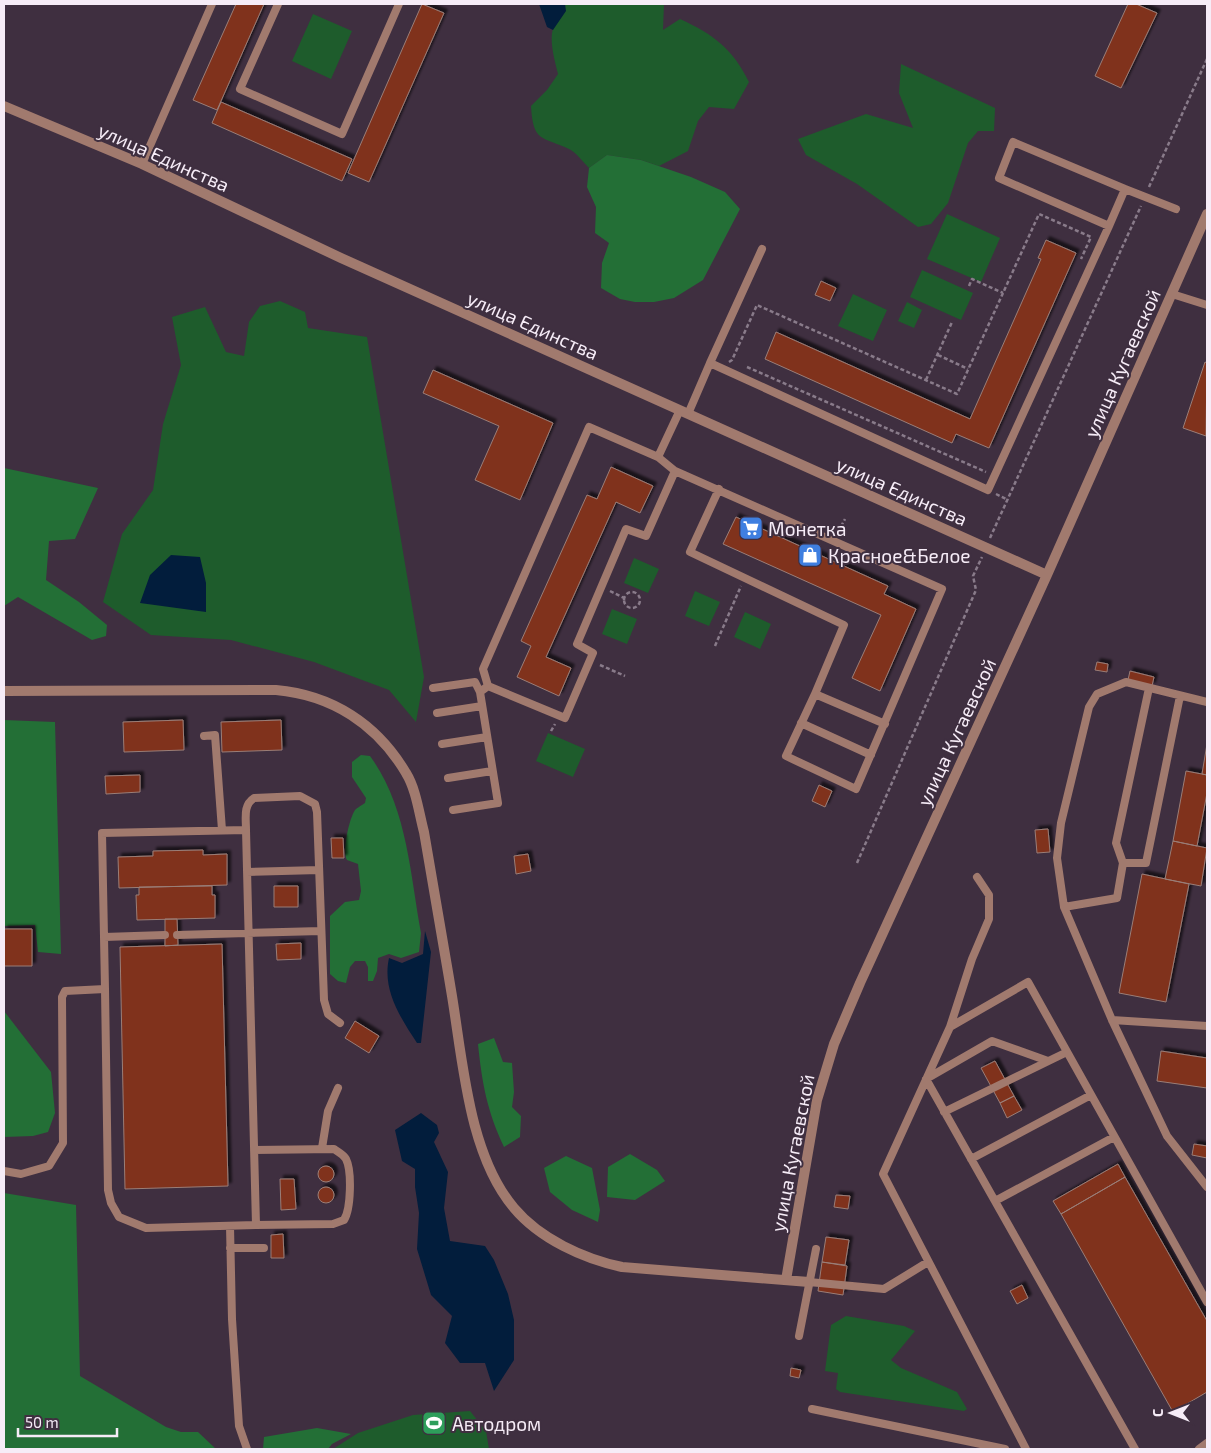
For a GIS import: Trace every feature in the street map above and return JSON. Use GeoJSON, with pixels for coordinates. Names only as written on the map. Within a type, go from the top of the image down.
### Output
{"type":"FeatureCollection","features":[{"type":"Feature","properties":{"kind":"street","name":"улица Единства"},"geometry":{"type":"LineString","coordinates":[[4,106],[142,164],[341,258],[1047,575]]}},
{"type":"Feature","properties":{"kind":"street","name":"улица Кугаевской"},"geometry":{"type":"LineString","coordinates":[[786,1280],[817,1100],[834,1044],[1047,575],[1207,214]]}},
{"type":"Feature","properties":{"kind":"street"},"geometry":{"type":"LineString","coordinates":[[4,691],[276,690],[313,696],[355,716],[381,738],[407,774],[424,832],[475,1118],[488,1166],[514,1208],[536,1229],[596,1262],[622,1267],[809,1282]]}},
{"type":"Feature","properties":{"kind":"lane"},"geometry":{"type":"LineString","coordinates":[[142,164],[212,4]]}},
{"type":"Feature","properties":{"kind":"lane"},"geometry":{"type":"LineString","coordinates":[[278,4],[240,89],[342,134],[399,4]]}},
{"type":"Feature","properties":{"kind":"lane"},"geometry":{"type":"LineString","coordinates":[[1109,226],[999,178],[1013,142],[1176,209]]}},
{"type":"Feature","properties":{"kind":"lane"},"geometry":{"type":"LineString","coordinates":[[710,363],[988,490],[1125,189]]}},
{"type":"Feature","properties":{"kind":"lane"},"geometry":{"type":"LineString","coordinates":[[658,457],[710,363],[762,249]]}},
{"type":"Feature","properties":{"kind":"lane"},"geometry":{"type":"LineString","coordinates":[[1172,294],[1207,305]]}},
{"type":"Feature","properties":{"kind":"lane"},"geometry":{"type":"LineString","coordinates":[[488,686],[483,669],[588,427],[658,457],[675,471],[718,489],[942,589],[856,789],[786,756],[844,625],[690,552],[718,489]]}},
{"type":"Feature","properties":{"kind":"lane"},"geometry":{"type":"LineString","coordinates":[[488,686],[564,718],[593,653],[577,644],[626,529],[646,536],[675,471]]}},
{"type":"Feature","properties":{"kind":"lane"},"geometry":{"type":"LineString","coordinates":[[433,688],[475,682],[480,692],[498,803],[453,810]]}},
{"type":"Feature","properties":{"kind":"lane"},"geometry":{"type":"LineString","coordinates":[[1207,702],[1126,682],[1096,694],[1089,707],[1061,822],[1057,858],[1064,907],[1112,1020],[1167,1136],[1207,1187]]}},
{"type":"Feature","properties":{"kind":"lane"},"geometry":{"type":"LineString","coordinates":[[480,692],[488,686]]}},
{"type":"Feature","properties":{"kind":"lane"},"geometry":{"type":"LineString","coordinates":[[1064,907],[1117,898],[1123,863],[1116,843],[1149,688]]}},
{"type":"Feature","properties":{"kind":"lane"},"geometry":{"type":"LineString","coordinates":[[815,694],[885,724]]}},
{"type":"Feature","properties":{"kind":"lane"},"geometry":{"type":"LineString","coordinates":[[1123,863],[1146,863],[1180,696]]}},
{"type":"Feature","properties":{"kind":"lane"},"geometry":{"type":"LineString","coordinates":[[437,713],[482,706]]}},
{"type":"Feature","properties":{"kind":"lane"},"geometry":{"type":"LineString","coordinates":[[801,723],[871,755]]}},
{"type":"Feature","properties":{"kind":"lane"},"geometry":{"type":"LineString","coordinates":[[204,736],[215,735],[222,830]]}},
{"type":"Feature","properties":{"kind":"lane"},"geometry":{"type":"LineString","coordinates":[[442,744],[487,737]]}},
{"type":"Feature","properties":{"kind":"lane"},"geometry":{"type":"LineString","coordinates":[[448,778],[492,771]]}},
{"type":"Feature","properties":{"kind":"lane"},"geometry":{"type":"LineString","coordinates":[[256,1225],[246,830],[246,808],[249,801],[254,798],[300,796],[309,799],[315,804],[317,812],[324,1000],[328,1014],[340,1023]]}},
{"type":"Feature","properties":{"kind":"lane"},"geometry":{"type":"LineString","coordinates":[[246,830],[102,833],[108,1190],[111,1203],[119,1217],[146,1228],[333,1224],[344,1220],[349,1212],[349,1166],[344,1156],[334,1149],[322,1148],[254,1150]]}},
{"type":"Feature","properties":{"kind":"lane"},"geometry":{"type":"LineString","coordinates":[[247,872],[319,870]]}},
{"type":"Feature","properties":{"kind":"lane"},"geometry":{"type":"LineString","coordinates":[[977,878],[989,895],[989,919],[972,960],[950,1027],[882,1174],[1026,1449]]}},
{"type":"Feature","properties":{"kind":"lane"},"geometry":{"type":"LineString","coordinates":[[177,935],[321,931]]}},
{"type":"Feature","properties":{"kind":"lane"},"geometry":{"type":"LineString","coordinates":[[104,937],[165,935]]}},
{"type":"Feature","properties":{"kind":"lane"},"geometry":{"type":"LineString","coordinates":[[950,1027],[1028,982],[1207,1302]]}},
{"type":"Feature","properties":{"kind":"lane"},"geometry":{"type":"LineString","coordinates":[[4,1171],[21,1174],[49,1166],[63,1143],[62,997],[65,991],[105,989]]}},
{"type":"Feature","properties":{"kind":"lane"},"geometry":{"type":"LineString","coordinates":[[1112,1020],[1207,1026],[1207,1017]]}},
{"type":"Feature","properties":{"kind":"lane"},"geometry":{"type":"LineString","coordinates":[[926,1079],[992,1041],[1048,1061]]}},
{"type":"Feature","properties":{"kind":"lane"},"geometry":{"type":"LineString","coordinates":[[944,1112],[1067,1052]]}},
{"type":"Feature","properties":{"kind":"lane"},"geometry":{"type":"LineString","coordinates":[[926,1079],[1135,1449]]}},
{"type":"Feature","properties":{"kind":"lane"},"geometry":{"type":"LineString","coordinates":[[322,1148],[328,1111],[338,1088]]}},
{"type":"Feature","properties":{"kind":"lane"},"geometry":{"type":"LineString","coordinates":[[971,1159],[1091,1095]]}},
{"type":"Feature","properties":{"kind":"lane"},"geometry":{"type":"LineString","coordinates":[[995,1202],[1114,1137]]}},
{"type":"Feature","properties":{"kind":"lane"},"geometry":{"type":"LineString","coordinates":[[230,1226],[232,1319],[239,1426],[247,1449]]}},
{"type":"Feature","properties":{"kind":"lane"},"geometry":{"type":"LineString","coordinates":[[230,1248],[264,1248]]}},
{"type":"Feature","properties":{"kind":"lane"},"geometry":{"type":"LineString","coordinates":[[799,1336],[816,1249]]}},
{"type":"Feature","properties":{"kind":"lane"},"geometry":{"type":"LineString","coordinates":[[809,1282],[884,1289],[928,1262]]}},
{"type":"Feature","properties":{"kind":"lane"},"geometry":{"type":"LineString","coordinates":[[812,1409],[1005,1449]]}},
{"type":"Feature","properties":{"kind":"lane"},"geometry":{"type":"LineString","coordinates":[[1199,1449],[1207,1443]]}},
{"type":"Feature","properties":{"kind":"path"},"geometry":{"type":"LineString","coordinates":[[857,863],[976,590],[973,576],[1207,59]]}},
{"type":"Feature","properties":{"kind":"path"},"geometry":{"type":"LineString","coordinates":[[732,360],[757,305],[957,394],[1039,214],[1091,237],[1079,264]]}},
{"type":"Feature","properties":{"kind":"path"},"geometry":{"type":"LineString","coordinates":[[969,286],[972,279],[1003,293]]}},
{"type":"Feature","properties":{"kind":"path"},"geometry":{"type":"LineString","coordinates":[[926,380],[952,322]]}},
{"type":"Feature","properties":{"kind":"path"},"geometry":{"type":"LineString","coordinates":[[937,355],[968,369]]}},
{"type":"Feature","properties":{"kind":"path"},"geometry":{"type":"LineString","coordinates":[[741,364],[985,473],[990,464]]}},
{"type":"Feature","properties":{"kind":"path"},"geometry":{"type":"LineString","coordinates":[[716,646],[745,578]]}},
{"type":"Feature","properties":{"kind":"path"},"geometry":{"type":"LineString","coordinates":[[633,592],[637,594],[640,600],[633,608],[627,606],[624,601],[626,594],[633,592]]}},
{"type":"Feature","properties":{"kind":"path"},"geometry":{"type":"LineString","coordinates":[[590,660],[625,676]]}},
{"type":"Feature","properties":{"kind":"green space"},"geometry":{"type":"Polygon","coordinates":[[[565,4],[664,4],[663,30],[680,19],[712,37],[736,60],[749,82],[734,109],[709,107],[698,121],[688,151],[659,166],[641,160],[607,155],[589,168],[572,150],[541,136],[534,126],[532,118],[531,106],[547,90],[558,74],[553,51],[552,34],[553,29],[563,14],[565,4]]]}},
{"type":"Feature","properties":{"kind":"green space"},"geometry":{"type":"Polygon","coordinates":[[[313,14],[352,31],[331,79],[292,61],[313,14]]]}},
{"type":"Feature","properties":{"kind":"green space"},"geometry":{"type":"Polygon","coordinates":[[[901,64],[995,108],[994,131],[978,131],[968,143],[948,203],[931,224],[918,227],[857,184],[806,155],[798,139],[866,114],[913,128],[899,93],[901,64]]]}},
{"type":"Feature","properties":{"kind":"green space"},"geometry":{"type":"Polygon","coordinates":[[[607,155],[641,160],[691,177],[725,192],[740,209],[703,280],[674,298],[654,302],[635,302],[620,299],[601,288],[602,263],[609,243],[595,233],[596,207],[587,187],[589,168],[607,155]]]}},
{"type":"Feature","properties":{"kind":"green space"},"geometry":{"type":"Polygon","coordinates":[[[947,214],[1000,238],[981,282],[927,259],[947,214]]]}},
{"type":"Feature","properties":{"kind":"green space"},"geometry":{"type":"Polygon","coordinates":[[[922,270],[973,293],[961,320],[910,297],[922,270]]]}},
{"type":"Feature","properties":{"kind":"green space"},"geometry":{"type":"Polygon","coordinates":[[[853,294],[887,310],[873,341],[838,326],[853,294]]]}},
{"type":"Feature","properties":{"kind":"green space"},"geometry":{"type":"Polygon","coordinates":[[[280,301],[305,312],[308,328],[367,337],[424,677],[416,722],[389,690],[314,662],[231,640],[151,635],[103,602],[122,534],[153,490],[163,424],[181,365],[172,317],[205,307],[226,352],[244,356],[249,322],[260,306],[280,301]]]}},
{"type":"Feature","properties":{"kind":"green space"},"geometry":{"type":"Polygon","coordinates":[[[907,302],[922,310],[914,328],[898,321],[907,302]]]}},
{"type":"Feature","properties":{"kind":"green space"},"geometry":{"type":"Polygon","coordinates":[[[4,468],[98,488],[75,539],[49,541],[46,580],[79,602],[107,625],[106,636],[92,640],[18,597],[4,606],[4,468]]]}},
{"type":"Feature","properties":{"kind":"green space"},"geometry":{"type":"Polygon","coordinates":[[[634,558],[659,569],[648,593],[624,583],[634,558]]]}},
{"type":"Feature","properties":{"kind":"green space"},"geometry":{"type":"Polygon","coordinates":[[[695,591],[720,602],[709,626],[685,616],[695,591]]]}},
{"type":"Feature","properties":{"kind":"green space"},"geometry":{"type":"Polygon","coordinates":[[[612,609],[637,619],[627,644],[602,634],[612,609]]]}},
{"type":"Feature","properties":{"kind":"green space"},"geometry":{"type":"Polygon","coordinates":[[[745,612],[771,624],[760,649],[734,637],[745,612]]]}},
{"type":"Feature","properties":{"kind":"green space"},"geometry":{"type":"Polygon","coordinates":[[[4,720],[55,722],[61,954],[38,952],[35,925],[4,926],[4,720]]]}},
{"type":"Feature","properties":{"kind":"green space"},"geometry":{"type":"Polygon","coordinates":[[[548,733],[585,749],[573,777],[536,761],[548,733]]]}},
{"type":"Feature","properties":{"kind":"green space"},"geometry":{"type":"Polygon","coordinates":[[[361,755],[370,756],[392,796],[410,864],[421,933],[419,952],[401,958],[389,954],[378,958],[377,971],[373,981],[368,981],[368,967],[365,961],[355,961],[350,967],[346,983],[338,981],[330,974],[330,916],[345,902],[359,900],[361,891],[358,864],[347,860],[345,850],[353,814],[355,810],[365,803],[366,798],[352,777],[352,762],[361,755]]]}},
{"type":"Feature","properties":{"kind":"green space"},"geometry":{"type":"Polygon","coordinates":[[[4,1011],[51,1072],[55,1113],[48,1132],[33,1136],[4,1137],[4,1011]]]}},
{"type":"Feature","properties":{"kind":"green space"},"geometry":{"type":"Polygon","coordinates":[[[494,1038],[503,1062],[512,1063],[514,1092],[512,1107],[521,1116],[520,1137],[504,1147],[493,1121],[486,1097],[478,1044],[494,1038]]]}},
{"type":"Feature","properties":{"kind":"green space"},"geometry":{"type":"Polygon","coordinates":[[[630,1154],[657,1170],[665,1181],[635,1200],[607,1197],[608,1167],[630,1154]]]}},
{"type":"Feature","properties":{"kind":"green space"},"geometry":{"type":"Polygon","coordinates":[[[566,1156],[592,1168],[600,1210],[598,1222],[572,1210],[550,1192],[544,1168],[566,1156]]]}},
{"type":"Feature","properties":{"kind":"green space"},"geometry":{"type":"Polygon","coordinates":[[[4,1193],[76,1205],[80,1376],[166,1427],[181,1432],[198,1432],[216,1449],[4,1449],[4,1193]]]}},
{"type":"Feature","properties":{"kind":"green space"},"geometry":{"type":"Polygon","coordinates":[[[846,1316],[904,1326],[915,1331],[891,1360],[901,1368],[957,1392],[967,1409],[964,1411],[840,1392],[836,1389],[838,1373],[825,1371],[831,1325],[846,1316]]]}},
{"type":"Feature","properties":{"kind":"green space","name":"Автодром"},"geometry":{"type":"Polygon","coordinates":[[[470,1411],[486,1431],[489,1449],[333,1449],[358,1433],[413,1415],[470,1411]]]}},
{"type":"Feature","properties":{"kind":"green space"},"geometry":{"type":"Polygon","coordinates":[[[317,1428],[351,1434],[332,1444],[328,1449],[263,1449],[264,1437],[317,1428]]]}},
{"type":"Feature","properties":{"kind":"water"},"geometry":{"type":"Polygon","coordinates":[[[539,4],[565,4],[566,11],[553,30],[547,27],[539,4]]]}},
{"type":"Feature","properties":{"kind":"water"},"geometry":{"type":"Polygon","coordinates":[[[171,555],[200,557],[206,583],[206,612],[140,603],[150,575],[171,555]]]}},
{"type":"Feature","properties":{"kind":"water"},"geometry":{"type":"Polygon","coordinates":[[[425,931],[431,952],[421,1043],[417,1043],[394,1003],[390,992],[387,970],[389,958],[402,963],[423,954],[425,931]]]}},
{"type":"Feature","properties":{"kind":"water"},"geometry":{"type":"Polygon","coordinates":[[[421,1113],[437,1125],[439,1133],[434,1142],[448,1172],[444,1208],[450,1241],[485,1246],[494,1260],[508,1294],[514,1320],[514,1360],[494,1391],[485,1363],[460,1363],[445,1343],[452,1316],[431,1295],[417,1249],[419,1213],[415,1187],[415,1169],[402,1161],[395,1130],[421,1113]]]}},
{"type":"Feature","properties":{"kind":"building"},"geometry":{"type":"Polygon","coordinates":[[[236,4],[264,4],[217,110],[193,100],[236,4]]]}},
{"type":"Feature","properties":{"kind":"building"},"geometry":{"type":"Polygon","coordinates":[[[422,4],[444,13],[369,182],[348,173],[422,4]]]}},
{"type":"Feature","properties":{"kind":"building"},"geometry":{"type":"Polygon","coordinates":[[[1128,4],[1136,4],[1157,13],[1121,88],[1095,76],[1128,4]]]}},
{"type":"Feature","properties":{"kind":"building"},"geometry":{"type":"Polygon","coordinates":[[[221,102],[352,159],[342,181],[212,123],[221,102]]]}},
{"type":"Feature","properties":{"kind":"building"},"geometry":{"type":"Polygon","coordinates":[[[1046,240],[1076,253],[989,448],[956,434],[952,443],[765,359],[776,332],[970,419],[1041,259],[1038,258],[1046,240]]]}},
{"type":"Feature","properties":{"kind":"building"},"geometry":{"type":"Polygon","coordinates":[[[821,281],[836,288],[830,301],[815,295],[821,281]]]}},
{"type":"Feature","properties":{"kind":"building"},"geometry":{"type":"Polygon","coordinates":[[[1205,362],[1207,363],[1206,436],[1183,428],[1205,362]]]}},
{"type":"Feature","properties":{"kind":"building"},"geometry":{"type":"Polygon","coordinates":[[[433,370],[553,423],[520,500],[475,480],[499,426],[423,393],[433,370]]]}},
{"type":"Feature","properties":{"kind":"building"},"geometry":{"type":"Polygon","coordinates":[[[611,467],[653,486],[640,513],[616,502],[546,657],[571,668],[559,696],[517,677],[531,646],[521,641],[587,495],[597,499],[611,467]]]}},
{"type":"Feature","properties":{"kind":"building"},"geometry":{"type":"Polygon","coordinates":[[[736,517],[888,586],[884,594],[916,609],[880,691],[852,678],[881,615],[723,544],[736,517]]]}},
{"type":"Feature","properties":{"kind":"building"},"geometry":{"type":"Polygon","coordinates":[[[1097,662],[1108,664],[1107,672],[1095,670],[1097,662]]]}},
{"type":"Feature","properties":{"kind":"building"},"geometry":{"type":"Polygon","coordinates":[[[1130,671],[1154,677],[1152,686],[1128,680],[1130,671]]]}},
{"type":"Feature","properties":{"kind":"building"},"geometry":{"type":"Polygon","coordinates":[[[183,720],[184,750],[124,752],[123,722],[183,720]]]}},
{"type":"Feature","properties":{"kind":"building"},"geometry":{"type":"Polygon","coordinates":[[[281,720],[282,750],[222,752],[221,722],[281,720]]]}},
{"type":"Feature","properties":{"kind":"building"},"geometry":{"type":"Polygon","coordinates":[[[1207,744],[1207,775],[1202,774],[1207,744]]]}},
{"type":"Feature","properties":{"kind":"building"},"geometry":{"type":"Polygon","coordinates":[[[1186,771],[1207,775],[1207,793],[1197,846],[1173,841],[1186,771]]]}},
{"type":"Feature","properties":{"kind":"building"},"geometry":{"type":"Polygon","coordinates":[[[140,775],[140,792],[106,794],[105,776],[140,775]]]}},
{"type":"Feature","properties":{"kind":"building"},"geometry":{"type":"Polygon","coordinates":[[[819,785],[832,791],[825,807],[812,801],[819,785]]]}},
{"type":"Feature","properties":{"kind":"building"},"geometry":{"type":"Polygon","coordinates":[[[1048,829],[1050,852],[1037,853],[1035,830],[1048,829]]]}},
{"type":"Feature","properties":{"kind":"building"},"geometry":{"type":"Polygon","coordinates":[[[331,838],[343,838],[344,858],[332,858],[331,838]]]}},
{"type":"Feature","properties":{"kind":"building"},"geometry":{"type":"Polygon","coordinates":[[[1173,841],[1207,848],[1201,886],[1165,879],[1173,841]]]}},
{"type":"Feature","properties":{"kind":"building"},"geometry":{"type":"Polygon","coordinates":[[[203,850],[203,855],[227,854],[227,885],[119,888],[118,857],[153,856],[153,851],[203,850]]]}},
{"type":"Feature","properties":{"kind":"building"},"geometry":{"type":"Polygon","coordinates":[[[528,854],[531,871],[516,874],[514,856],[528,854]]]}},
{"type":"Feature","properties":{"kind":"building"},"geometry":{"type":"Polygon","coordinates":[[[1142,874],[1189,884],[1166,1002],[1119,993],[1142,874]]]}},
{"type":"Feature","properties":{"kind":"building"},"geometry":{"type":"Polygon","coordinates":[[[212,886],[212,895],[215,895],[215,918],[137,920],[136,895],[139,895],[139,887],[212,886]]]}},
{"type":"Feature","properties":{"kind":"building"},"geometry":{"type":"Polygon","coordinates":[[[274,886],[298,886],[298,907],[274,907],[274,886]]]}},
{"type":"Feature","properties":{"kind":"building"},"geometry":{"type":"Polygon","coordinates":[[[165,919],[177,919],[178,945],[165,946],[165,919]]]}},
{"type":"Feature","properties":{"kind":"building"},"geometry":{"type":"Polygon","coordinates":[[[4,929],[32,929],[32,966],[4,966],[4,929]]]}},
{"type":"Feature","properties":{"kind":"building"},"geometry":{"type":"Polygon","coordinates":[[[301,943],[301,959],[277,960],[276,944],[301,943]]]}},
{"type":"Feature","properties":{"kind":"building"},"geometry":{"type":"Polygon","coordinates":[[[222,944],[228,1186],[125,1189],[120,947],[222,944]]]}},
{"type":"Feature","properties":{"kind":"building"},"geometry":{"type":"Polygon","coordinates":[[[355,1021],[379,1036],[369,1053],[345,1038],[355,1021]]]}},
{"type":"Feature","properties":{"kind":"building"},"geometry":{"type":"Polygon","coordinates":[[[1161,1051],[1207,1058],[1207,1088],[1157,1081],[1161,1051]]]}},
{"type":"Feature","properties":{"kind":"building"},"geometry":{"type":"Polygon","coordinates":[[[995,1061],[1014,1096],[1000,1103],[981,1068],[995,1061]]]}},
{"type":"Feature","properties":{"kind":"building"},"geometry":{"type":"Polygon","coordinates":[[[1014,1096],[1022,1110],[1007,1118],[1000,1103],[1014,1096]]]}},
{"type":"Feature","properties":{"kind":"building"},"geometry":{"type":"Polygon","coordinates":[[[1194,1144],[1207,1146],[1207,1158],[1192,1155],[1194,1144]]]}},
{"type":"Feature","properties":{"kind":"building"},"geometry":{"type":"Polygon","coordinates":[[[1118,1164],[1125,1177],[1061,1214],[1053,1201],[1118,1164]]]}},
{"type":"Feature","properties":{"kind":"building"},"geometry":{"type":"Polygon","coordinates":[[[326,1166],[332,1168],[334,1174],[332,1180],[326,1182],[320,1180],[318,1174],[320,1168],[326,1166]]]}},
{"type":"Feature","properties":{"kind":"building"},"geometry":{"type":"Polygon","coordinates":[[[1125,1177],[1207,1321],[1207,1392],[1173,1412],[1061,1214],[1125,1177]]]}},
{"type":"Feature","properties":{"kind":"building"},"geometry":{"type":"Polygon","coordinates":[[[280,1179],[294,1179],[296,1209],[281,1210],[280,1179]]]}},
{"type":"Feature","properties":{"kind":"building"},"geometry":{"type":"Polygon","coordinates":[[[326,1187],[332,1189],[334,1195],[332,1201],[326,1203],[320,1201],[318,1195],[320,1189],[326,1187]]]}},
{"type":"Feature","properties":{"kind":"building"},"geometry":{"type":"Polygon","coordinates":[[[836,1195],[850,1196],[848,1209],[834,1207],[836,1195]]]}},
{"type":"Feature","properties":{"kind":"building"},"geometry":{"type":"Polygon","coordinates":[[[283,1234],[284,1258],[271,1258],[271,1235],[283,1234]]]}},
{"type":"Feature","properties":{"kind":"building"},"geometry":{"type":"Polygon","coordinates":[[[826,1237],[849,1240],[845,1265],[822,1262],[826,1237]]]}},
{"type":"Feature","properties":{"kind":"building"},"geometry":{"type":"Polygon","coordinates":[[[822,1262],[847,1266],[843,1295],[818,1291],[822,1262]]]}},
{"type":"Feature","properties":{"kind":"building"},"geometry":{"type":"Polygon","coordinates":[[[1022,1285],[1028,1298],[1017,1304],[1010,1291],[1022,1285]]]}},
{"type":"Feature","properties":{"kind":"building"},"geometry":{"type":"Polygon","coordinates":[[[791,1368],[801,1370],[799,1378],[790,1376],[791,1368]]]}},
{"type":"Feature","properties":{"kind":"place","name":"Монетка"},"geometry":{"type":"Point","coordinates":[751,528]}},
{"type":"Feature","properties":{"kind":"place","name":"Красное&Белое"},"geometry":{"type":"Point","coordinates":[810,555]}},
{"type":"Feature","properties":{"kind":"place","name":"Автодром"},"geometry":{"type":"Point","coordinates":[434,1423]}}]}
